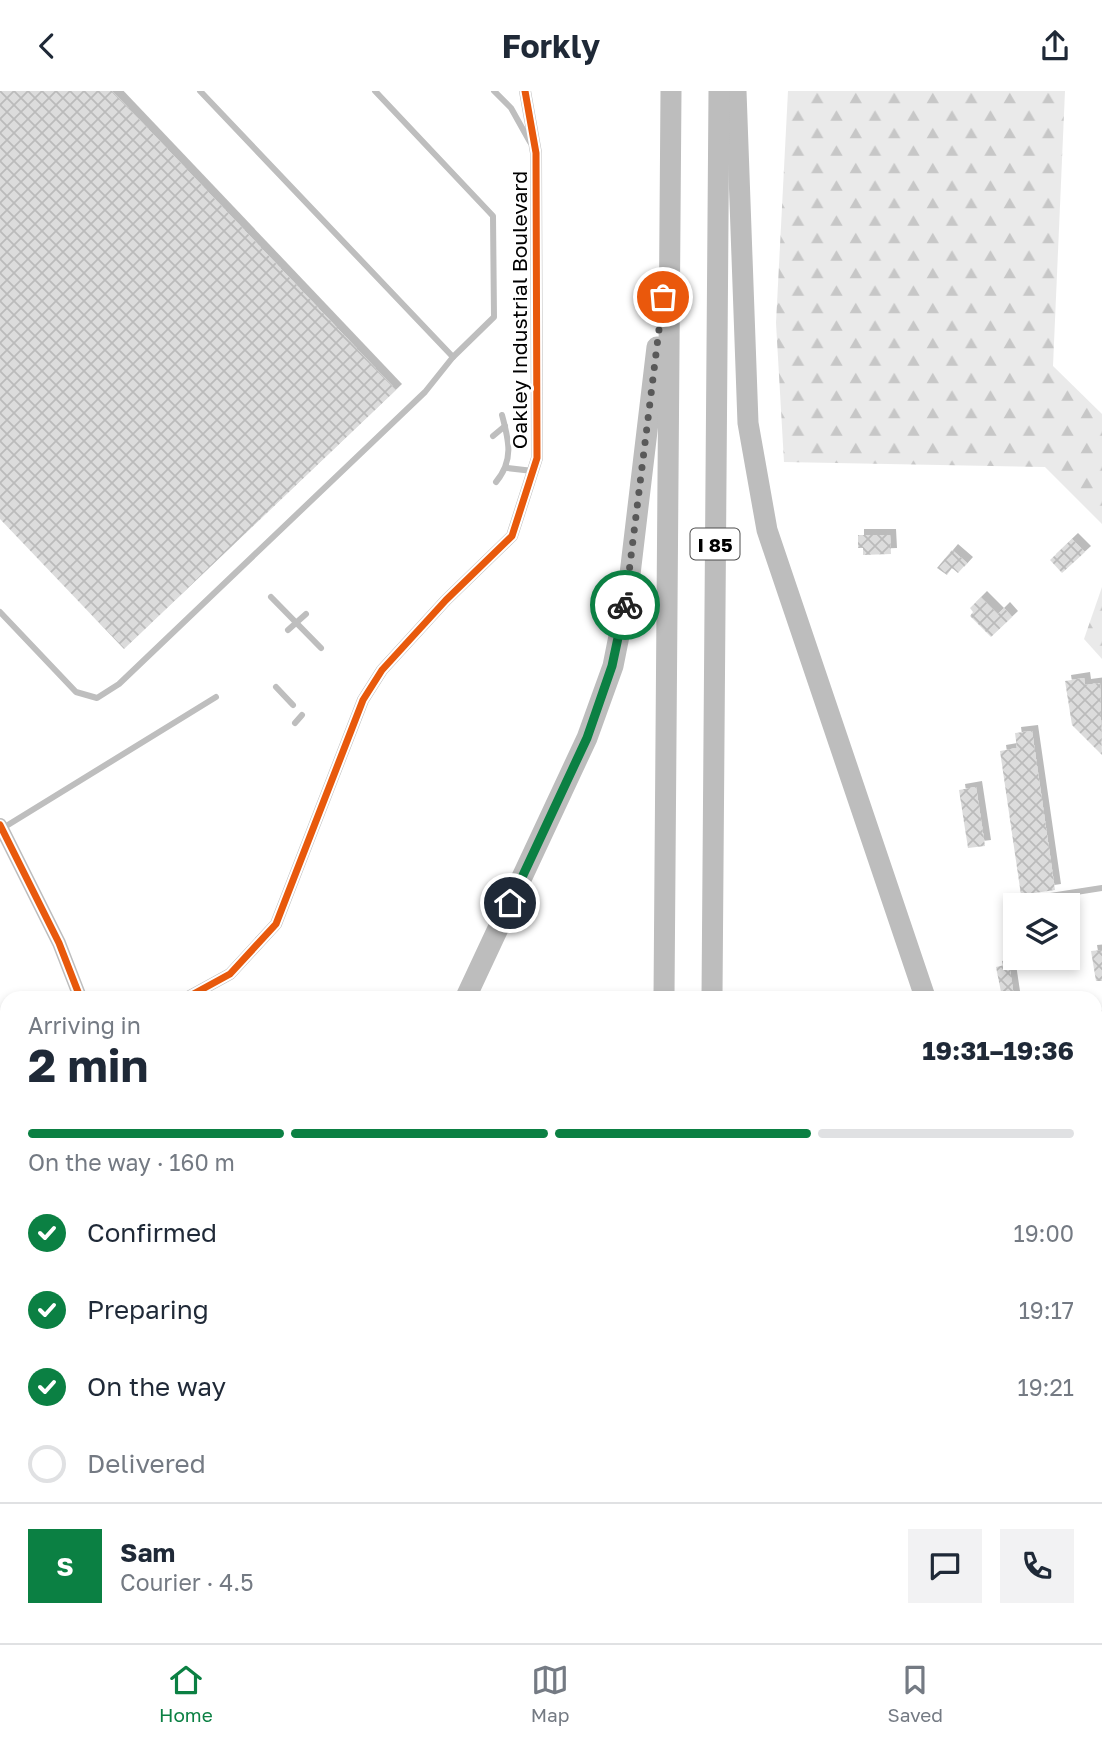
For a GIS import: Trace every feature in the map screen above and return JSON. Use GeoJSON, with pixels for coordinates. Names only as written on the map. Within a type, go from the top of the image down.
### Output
{"type":"FeatureCollection","features":[{"type":"Feature","properties":{"kind":"highway","name":"I 85"},"geometry":{"type":"LineString","coordinates":[[664,991],[671,91]]}},
{"type":"Feature","properties":{"kind":"highway","name":"I 85"},"geometry":{"type":"LineString","coordinates":[[712,991],[719,91]]}},
{"type":"Feature","properties":{"kind":"highway"},"geometry":{"type":"LineString","coordinates":[[736,91],[748,423],[767,530],[923,991]]}},
{"type":"Feature","properties":{"kind":"highway"},"geometry":{"type":"LineString","coordinates":[[469,991],[587,738],[612,666],[628,591],[670,244]]}},
{"type":"Feature","properties":{"kind":"street","name":"Oakley Industrial Boulevard"},"geometry":{"type":"LineString","coordinates":[[199,991],[230,974],[276,923],[363,700],[382,670],[446,600],[512,536],[537,458],[536,153],[526,91]]}},
{"type":"Feature","properties":{"kind":"street"},"geometry":{"type":"LineString","coordinates":[[1,828],[54,930],[78,991]]}},
{"type":"Feature","properties":{"kind":"lane"},"geometry":{"type":"LineString","coordinates":[[200,91],[453,357]]}},
{"type":"Feature","properties":{"kind":"lane"},"geometry":{"type":"LineString","coordinates":[[0,612],[76,692],[97,698],[120,684],[405,411],[453,357],[494,317],[493,216],[374,91]]}},
{"type":"Feature","properties":{"kind":"lane"},"geometry":{"type":"LineString","coordinates":[[494,91],[510,108],[536,153]]}},
{"type":"Feature","properties":{"kind":"lane"},"geometry":{"type":"LineString","coordinates":[[496,482],[507,468],[502,415]]}},
{"type":"Feature","properties":{"kind":"lane"},"geometry":{"type":"LineString","coordinates":[[492,436],[505,426]]}},
{"type":"Feature","properties":{"kind":"lane"},"geometry":{"type":"LineString","coordinates":[[507,468],[533,471]]}},
{"type":"Feature","properties":{"kind":"lane"},"geometry":{"type":"LineString","coordinates":[[271,597],[321,648]]}},
{"type":"Feature","properties":{"kind":"lane"},"geometry":{"type":"LineString","coordinates":[[288,630],[306,614]]}},
{"type":"Feature","properties":{"kind":"lane"},"geometry":{"type":"LineString","coordinates":[[276,687],[293,705]]}},
{"type":"Feature","properties":{"kind":"lane"},"geometry":{"type":"LineString","coordinates":[[1,828],[216,697]]}},
{"type":"Feature","properties":{"kind":"lane"},"geometry":{"type":"LineString","coordinates":[[295,723],[302,715]]}},
{"type":"Feature","properties":{"kind":"lane"},"geometry":{"type":"LineString","coordinates":[[1070,893],[1102,888]]}},
{"type":"Feature","properties":{"kind":"lane"},"geometry":{"type":"LineString","coordinates":[[1102,1170],[1102,1186]]}},
{"type":"Feature","properties":{"kind":"green space"},"geometry":{"type":"Polygon","coordinates":[[[788,91],[1065,91],[1053,366],[1102,414],[1102,524],[1045,467],[784,462],[776,323],[788,91]]]}},
{"type":"Feature","properties":{"kind":"green space"},"geometry":{"type":"Polygon","coordinates":[[[1102,587],[1102,659],[1084,639],[1102,587]]]}},
{"type":"Feature","properties":{"kind":"building"},"geometry":{"type":"Polygon","coordinates":[[[0,91],[112,91],[396,390],[124,649],[0,519],[0,91]]]}},
{"type":"Feature","properties":{"kind":"building"},"geometry":{"type":"Polygon","coordinates":[[[858,535],[890,535],[891,554],[863,555],[863,548],[858,548],[858,535]]]}},
{"type":"Feature","properties":{"kind":"building"},"geometry":{"type":"Polygon","coordinates":[[[1072,539],[1085,552],[1062,573],[1050,560],[1072,539]]]}},
{"type":"Feature","properties":{"kind":"building"},"geometry":{"type":"Polygon","coordinates":[[[952,550],[967,563],[958,573],[952,568],[947,575],[937,568],[952,550]]]}},
{"type":"Feature","properties":{"kind":"building"},"geometry":{"type":"Polygon","coordinates":[[[981,597],[998,614],[1004,608],[1012,617],[991,637],[970,616],[973,612],[970,608],[981,597]]]}},
{"type":"Feature","properties":{"kind":"building"},"geometry":{"type":"Polygon","coordinates":[[[1084,678],[1085,685],[1100,683],[1102,755],[1072,725],[1065,681],[1084,678]]]}},
{"type":"Feature","properties":{"kind":"building"},"geometry":{"type":"Polygon","coordinates":[[[1032,731],[1055,890],[1021,893],[1000,751],[1017,748],[1015,733],[1032,731]]]}},
{"type":"Feature","properties":{"kind":"building"},"geometry":{"type":"Polygon","coordinates":[[[976,787],[985,846],[968,848],[959,790],[976,787]]]}},
{"type":"Feature","properties":{"kind":"building"},"geometry":{"type":"Polygon","coordinates":[[[1102,950],[1102,981],[1096,981],[1091,951],[1102,950]]]}},
{"type":"Feature","properties":{"kind":"building"},"geometry":{"type":"Polygon","coordinates":[[[1003,965],[1003,970],[1010,970],[1013,991],[1001,991],[996,967],[1003,965]]]}},
{"type":"Feature","properties":{"kind":"cycle path"},"geometry":{"type":"LineString","coordinates":[[199,991],[230,974],[276,924],[363,700],[382,670],[446,600],[512,536],[537,458],[536,153],[525,91]]}},
{"type":"Feature","properties":{"kind":"cycle path"},"geometry":{"type":"LineString","coordinates":[[0,825],[59,943],[78,991]]}},
{"type":"Feature","properties":{"kind":"way so far"},"geometry":{"type":"LineString","coordinates":[[625,605],[663,297]]}},
{"type":"Feature","properties":{"kind":"route"},"geometry":{"type":"LineString","coordinates":[[510,903],[587,738],[612,666],[625,605]]}}]}
